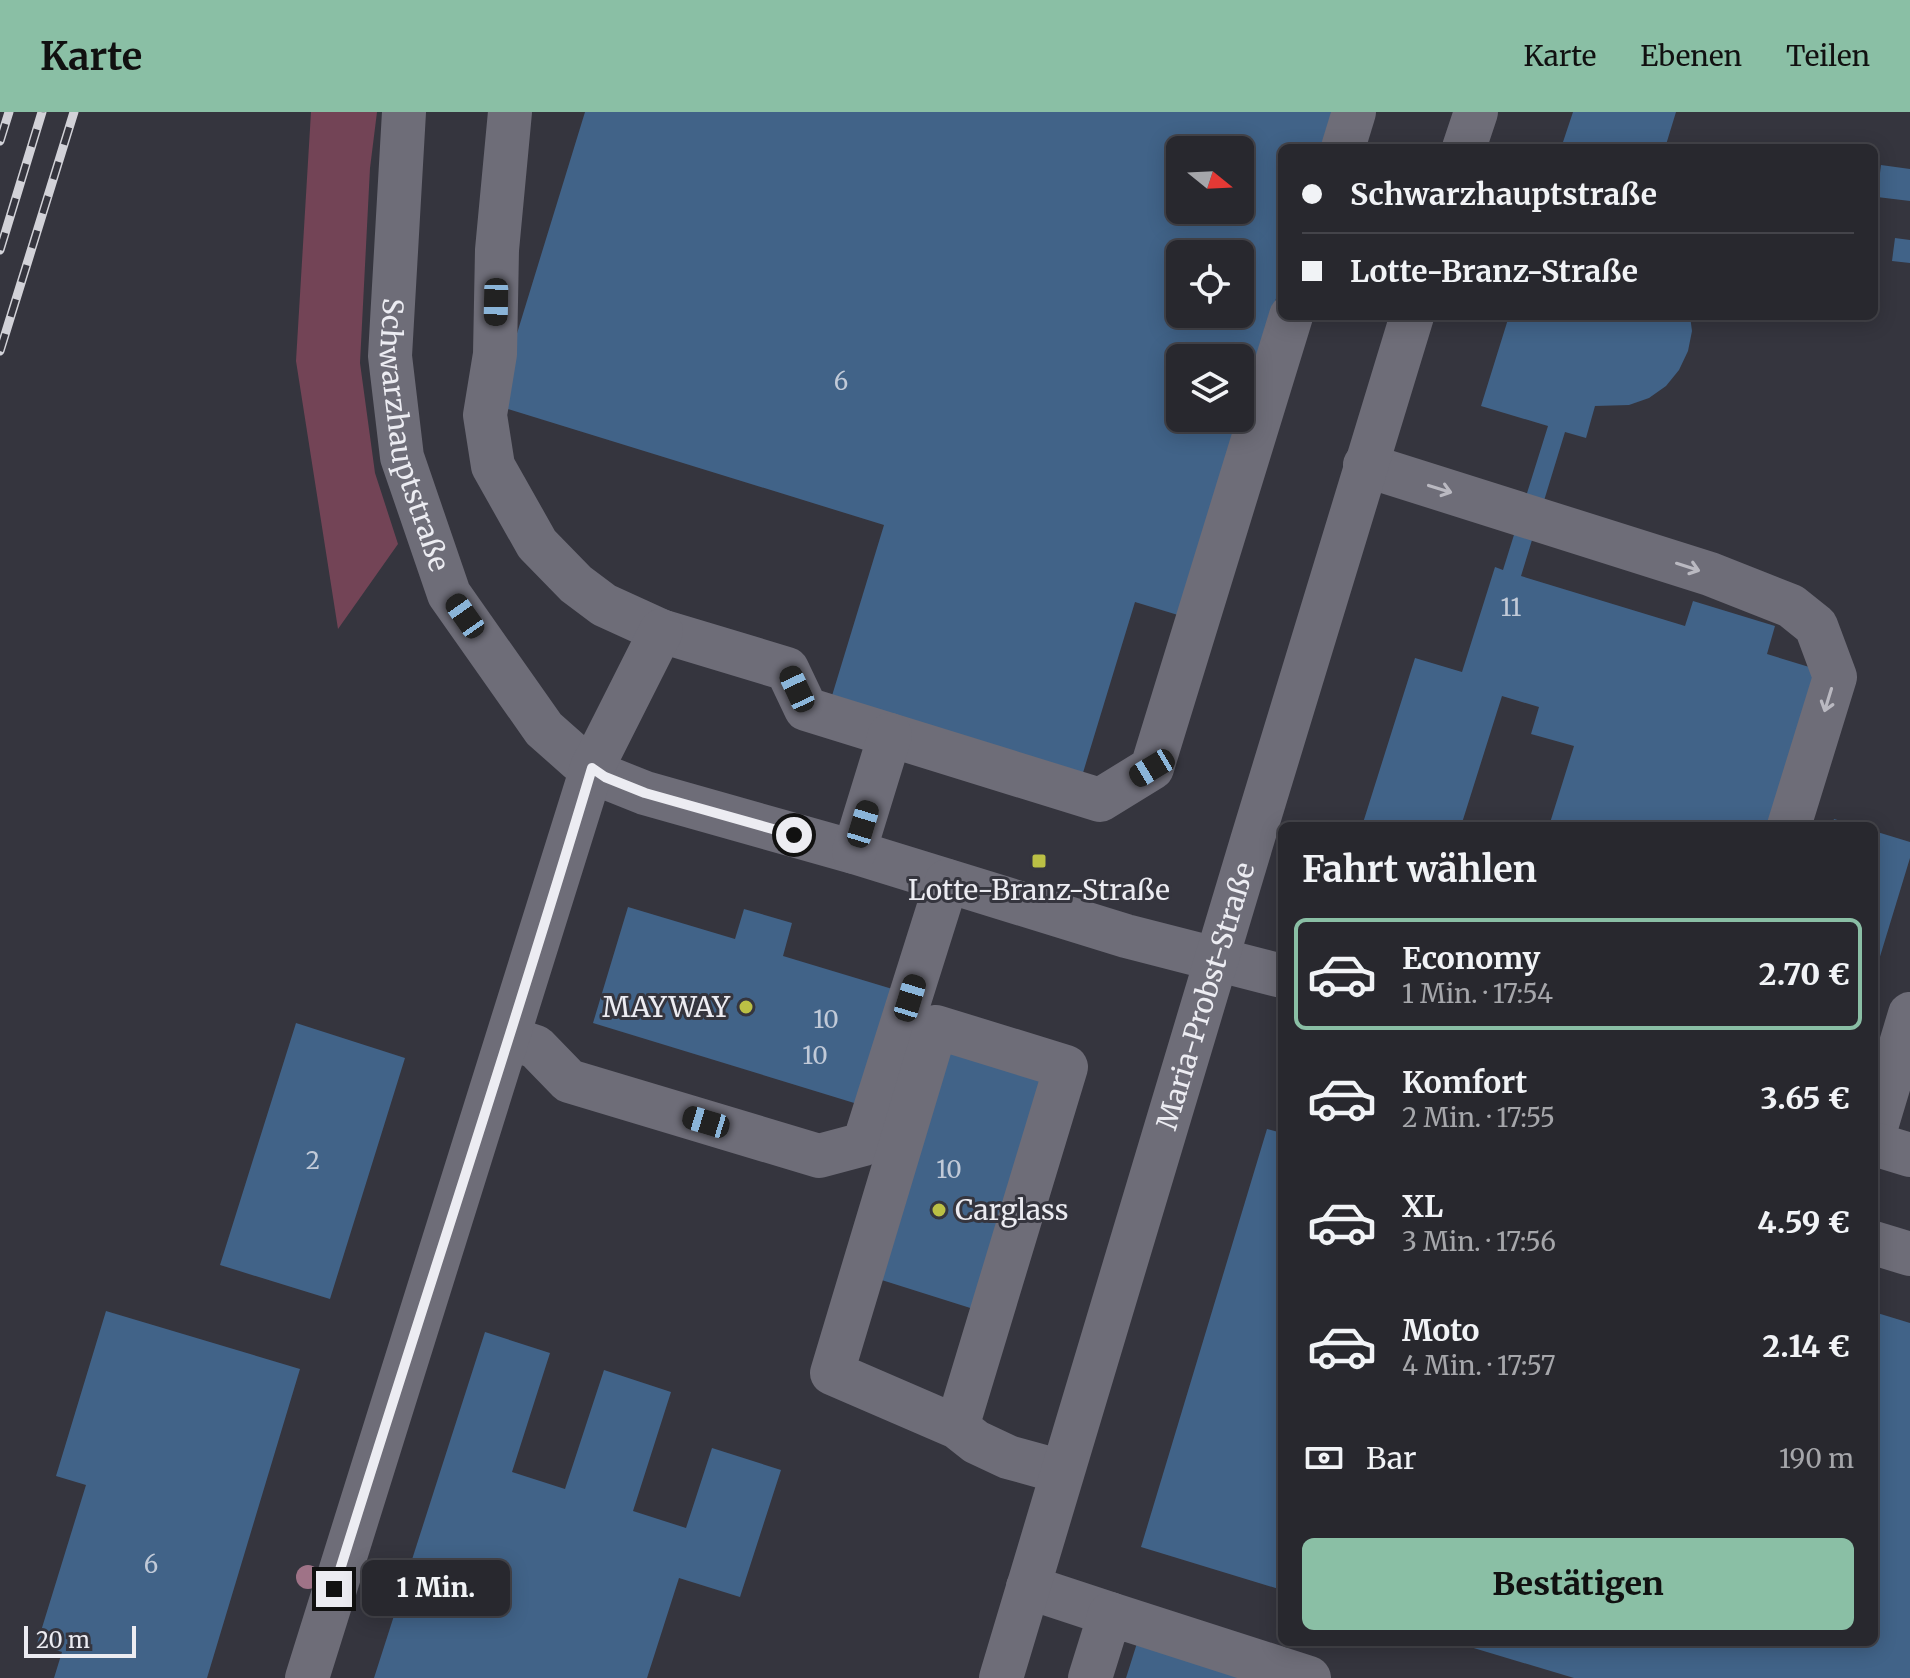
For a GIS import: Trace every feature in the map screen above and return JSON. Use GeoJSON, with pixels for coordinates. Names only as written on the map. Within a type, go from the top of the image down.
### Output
{"type":"FeatureCollection","features":[{"type":"Feature","properties":{"kind":"street","name":"Schwarzhauptstraße"},"geometry":{"type":"LineString","coordinates":[[404,112],[390,356],[402,457],[449,594],[544,729],[605,777],[645,793],[854,852],[1116,933],[1278,975]]}},
{"type":"Feature","properties":{"kind":"street"},"geometry":{"type":"LineString","coordinates":[[510,112],[497,250],[495,354],[485,415],[493,466],[537,544],[576,584],[604,605],[661,631],[787,669],[806,709],[1100,800],[1152,768],[1290,320]]}},
{"type":"Feature","properties":{"kind":"street"},"geometry":{"type":"LineString","coordinates":[[1344,144],[1354,112]]}},
{"type":"Feature","properties":{"kind":"street"},"geometry":{"type":"LineString","coordinates":[[1465,144],[1476,112]]}},
{"type":"Feature","properties":{"kind":"street","name":"Maria-Probst-Straße"},"geometry":{"type":"LineString","coordinates":[[1001,1678],[1411,320]]}},
{"type":"Feature","properties":{"kind":"street"},"geometry":{"type":"LineString","coordinates":[[1365,465],[1710,574],[1791,606],[1816,626],[1835,677],[1788,809]]}},
{"type":"Feature","properties":{"kind":"street"},"geometry":{"type":"LineString","coordinates":[[307,1678],[592,768],[661,631]]}},
{"type":"Feature","properties":{"kind":"street"},"geometry":{"type":"LineString","coordinates":[[854,852],[890,735]]}},
{"type":"Feature","properties":{"kind":"street"},"geometry":{"type":"LineString","coordinates":[[509,1038],[536,1047],[569,1081],[819,1156],[864,1144],[947,881]]}},
{"type":"Feature","properties":{"kind":"street"},"geometry":{"type":"LineString","coordinates":[[1878,1121],[1910,1014]]}},
{"type":"Feature","properties":{"kind":"street"},"geometry":{"type":"LineString","coordinates":[[957,1427],[1066,1067],[936,1027],[832,1373],[957,1427],[976,1442],[1008,1457],[1062,1472]]}},
{"type":"Feature","properties":{"kind":"street"},"geometry":{"type":"LineString","coordinates":[[1878,1145],[1910,1155]]}},
{"type":"Feature","properties":{"kind":"street"},"geometry":{"type":"LineString","coordinates":[[1878,1244],[1910,1254]]}},
{"type":"Feature","properties":{"kind":"street"},"geometry":{"type":"LineString","coordinates":[[1028,1587],[1309,1678]]}},
{"type":"Feature","properties":{"kind":"street"},"geometry":{"type":"LineString","coordinates":[[1090,1678],[1110,1614]]}},
{"type":"Feature","properties":{"kind":"shaded area"},"geometry":{"type":"Polygon","coordinates":[[[311,112],[377,112],[370,168],[360,363],[375,473],[398,544],[338,629],[296,361],[311,112]]]}},
{"type":"Feature","properties":{"kind":"building"},"geometry":{"type":"Polygon","coordinates":[[[585,112],[1333,112],[1323,144],[1278,144],[1278,292],[1254,371],[1254,344],[1166,344],[1166,432],[1235,432],[1178,615],[1135,602],[1082,776],[831,699],[884,525],[495,405],[585,112]]]}},
{"type":"Feature","properties":{"kind":"building"},"geometry":{"type":"Polygon","coordinates":[[[1573,112],[1676,112],[1666,144],[1562,144],[1573,112]]]}},
{"type":"Feature","properties":{"kind":"building"},"geometry":{"type":"Polygon","coordinates":[[[1881,165],[1910,169],[1910,201],[1878,197],[1881,165]]]}},
{"type":"Feature","properties":{"kind":"building"},"geometry":{"type":"Polygon","coordinates":[[[1895,238],[1910,240],[1910,263],[1892,261],[1895,238]]]}},
{"type":"Feature","properties":{"kind":"building"},"geometry":{"type":"Polygon","coordinates":[[[1508,320],[1691,320],[1688,351],[1679,370],[1666,386],[1649,398],[1629,405],[1595,406],[1586,438],[1565,432],[1521,576],[1685,626],[1693,601],[1775,626],[1767,654],[1819,670],[1772,822],[1550,822],[1574,746],[1531,734],[1539,707],[1502,696],[1462,822],[1363,822],[1415,658],[1462,672],[1495,567],[1503,570],[1548,426],[1481,406],[1508,320]]]}},
{"type":"Feature","properties":{"kind":"building"},"geometry":{"type":"Polygon","coordinates":[[[1878,832],[1910,842],[1910,858],[1878,963],[1878,832]]]}},
{"type":"Feature","properties":{"kind":"building","name":"MAYWAY"},"geometry":{"type":"Polygon","coordinates":[[[628,907],[735,939],[744,909],[792,923],[783,956],[899,991],[864,1106],[593,1023],[628,907]]]}},
{"type":"Feature","properties":{"kind":"building"},"geometry":{"type":"Polygon","coordinates":[[[296,1023],[405,1058],[330,1299],[220,1265],[296,1023]]]}},
{"type":"Feature","properties":{"kind":"building"},"geometry":{"type":"Polygon","coordinates":[[[941,1046],[1055,1082],[983,1312],[869,1276],[941,1046]]]}},
{"type":"Feature","properties":{"kind":"building"},"geometry":{"type":"Polygon","coordinates":[[[1267,1129],[1278,1132],[1278,1589],[1141,1547],[1267,1129]]]}},
{"type":"Feature","properties":{"kind":"building"},"geometry":{"type":"Polygon","coordinates":[[[106,1311],[300,1369],[207,1678],[54,1678],[62,1652],[37,1644],[86,1485],[56,1476],[106,1311]]]}},
{"type":"Feature","properties":{"kind":"building"},"geometry":{"type":"Polygon","coordinates":[[[1878,1313],[1910,1323],[1910,1678],[1574,1678],[1467,1646],[1878,1646],[1878,1313]]]}},
{"type":"Feature","properties":{"kind":"building"},"geometry":{"type":"Polygon","coordinates":[[[485,1332],[550,1353],[512,1472],[565,1489],[604,1370],[671,1392],[633,1511],[686,1528],[712,1448],[781,1470],[740,1597],[679,1578],[647,1678],[374,1678],[485,1332]]]}},
{"type":"Feature","properties":{"kind":"building"},"geometry":{"type":"Polygon","coordinates":[[[1138,1640],[1259,1678],[1126,1678],[1138,1640]]]}},
{"type":"Feature","properties":{"kind":"railway"},"geometry":{"type":"LineString","coordinates":[[0,141],[9,112]]}},
{"type":"Feature","properties":{"kind":"railway"},"geometry":{"type":"LineString","coordinates":[[0,250],[42,112]]}},
{"type":"Feature","properties":{"kind":"railway"},"geometry":{"type":"LineString","coordinates":[[0,351],[74,112]]}},
{"type":"Feature","properties":{"kind":"place","name":"Lotte-Branz-Straße"},"geometry":{"type":"Point","coordinates":[1039,861]}},
{"type":"Feature","properties":{"kind":"place","name":"MAYWAY"},"geometry":{"type":"Point","coordinates":[746,1007]}},
{"type":"Feature","properties":{"kind":"place","name":"Carglass"},"geometry":{"type":"Point","coordinates":[939,1210]}},
{"type":"Feature","properties":{"kind":"route"},"geometry":{"type":"LineString","coordinates":[[334,1589],[592,768],[605,777],[645,793],[794,835]]}}]}
